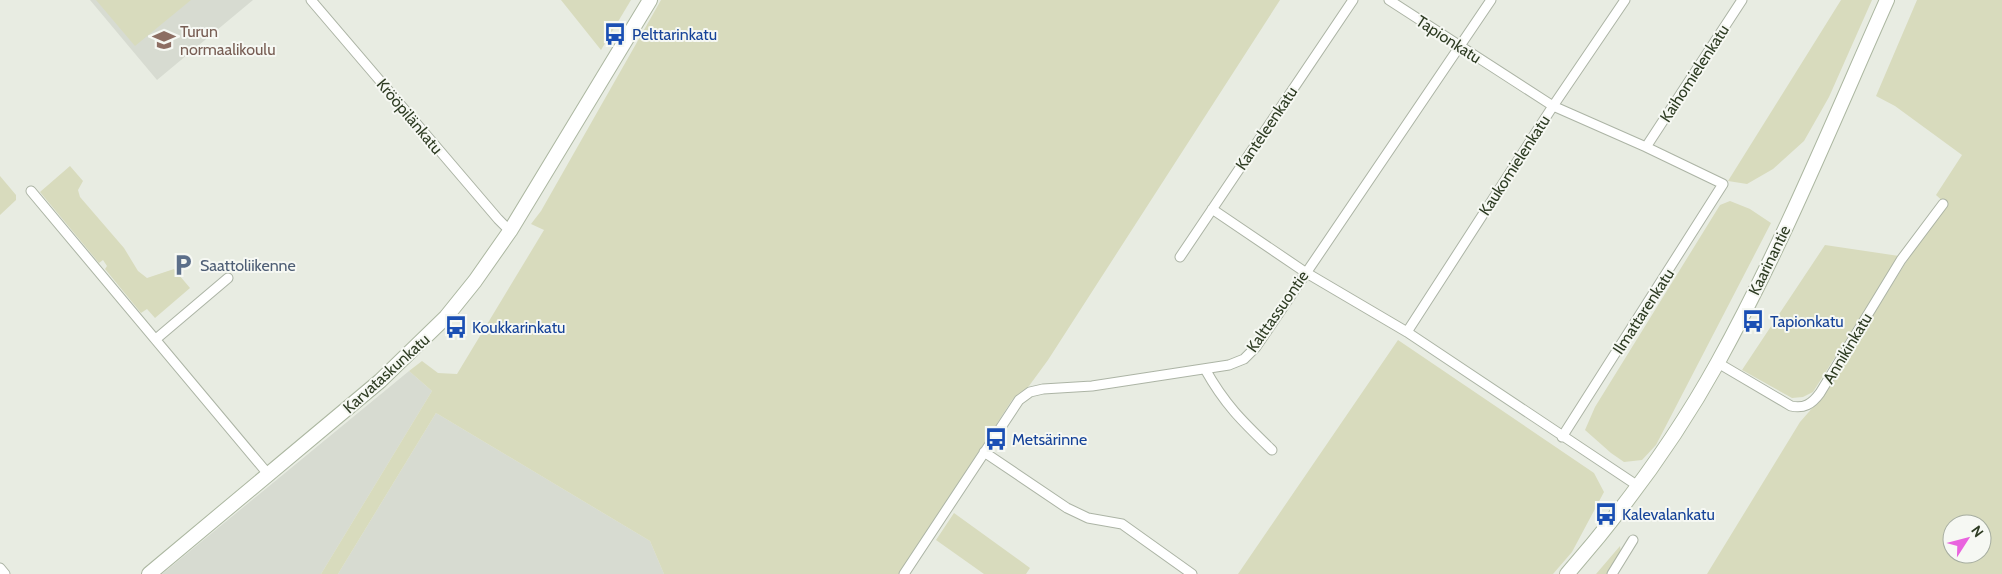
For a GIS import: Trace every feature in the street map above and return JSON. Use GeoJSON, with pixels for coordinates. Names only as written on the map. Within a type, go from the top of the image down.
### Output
{"type":"FeatureCollection","features":[{"type":"Feature","properties":{"kind":"street","name":"Krööpilänkatu"},"geometry":{"type":"LineString","coordinates":[[311,0],[488,208],[510,231]]}},
{"type":"Feature","properties":{"kind":"street","name":"Karvataskunkatu"},"geometry":{"type":"LineString","coordinates":[[150,574],[380,381],[427,336],[475,281],[510,231],[650,0]]}},
{"type":"Feature","properties":{"kind":"street","name":"Kanteleenkatu"},"geometry":{"type":"LineString","coordinates":[[1180,256],[1353,0]]}},
{"type":"Feature","properties":{"kind":"street","name":"Tapionkatu"},"geometry":{"type":"LineString","coordinates":[[1389,0],[1552,106],[1646,147],[1723,184]]}},
{"type":"Feature","properties":{"kind":"street","name":"Kalttassuontie"},"geometry":{"type":"LineString","coordinates":[[904,574],[1019,400],[1030,392],[1092,386],[1205,369],[1229,365],[1244,359],[1256,347],[1491,0]]}},
{"type":"Feature","properties":{"kind":"street","name":"Kaukomielenkatu"},"geometry":{"type":"LineString","coordinates":[[1407,332],[1552,106],[1625,0]]}},
{"type":"Feature","properties":{"kind":"street","name":"Kaihomielenkatu"},"geometry":{"type":"LineString","coordinates":[[1646,147],[1742,0]]}},
{"type":"Feature","properties":{"kind":"street","name":"Kaarinantie"},"geometry":{"type":"LineString","coordinates":[[1567,574],[1638,486],[1684,419],[1718,363],[1804,186],[1887,0]]}},
{"type":"Feature","properties":{"kind":"street","name":"Ilmattarenkatu"},"geometry":{"type":"LineString","coordinates":[[1562,437],[1723,184]]}},
{"type":"Feature","properties":{"kind":"street"},"geometry":{"type":"LineString","coordinates":[[30,191],[268,474]]}},
{"type":"Feature","properties":{"kind":"street","name":"Annikinkatu"},"geometry":{"type":"LineString","coordinates":[[1718,363],[1791,406],[1804,407],[1810,404],[1820,394],[1901,260],[1943,204]]}},
{"type":"Feature","properties":{"kind":"street"},"geometry":{"type":"LineString","coordinates":[[1212,210],[1305,272],[1407,332],[1638,486]]}},
{"type":"Feature","properties":{"kind":"street"},"geometry":{"type":"LineString","coordinates":[[156,339],[228,278]]}},
{"type":"Feature","properties":{"kind":"street"},"geometry":{"type":"LineString","coordinates":[[1205,369],[1220,396],[1237,417],[1272,450]]}},
{"type":"Feature","properties":{"kind":"street"},"geometry":{"type":"LineString","coordinates":[[984,452],[1068,508],[1088,518],[1122,524],[1192,574]]}},
{"type":"Feature","properties":{"kind":"street"},"geometry":{"type":"LineString","coordinates":[[1612,574],[1633,540]]}},
{"type":"Feature","properties":{"kind":"street"},"geometry":{"type":"LineString","coordinates":[[0,568],[5,574]]}},
{"type":"Feature","properties":{"kind":"shaded area","name":"Turun normaalikoulu"},"geometry":{"type":"Polygon","coordinates":[[[90,0],[253,0],[157,80],[90,0]]]}},
{"type":"Feature","properties":{"kind":"shaded area"},"geometry":{"type":"Polygon","coordinates":[[[409,371],[432,391],[321,574],[162,574],[409,371]]]}},
{"type":"Feature","properties":{"kind":"shaded area"},"geometry":{"type":"Polygon","coordinates":[[[436,413],[650,541],[664,574],[338,574],[436,413]]]}},
{"type":"Feature","properties":{"kind":"green space"},"geometry":{"type":"Polygon","coordinates":[[[96,0],[191,0],[135,46],[96,0]]]}},
{"type":"Feature","properties":{"kind":"green space"},"geometry":{"type":"Polygon","coordinates":[[[561,0],[631,0],[601,50],[561,0]]]}},
{"type":"Feature","properties":{"kind":"green space"},"geometry":{"type":"Polygon","coordinates":[[[661,0],[1280,0],[1048,360],[1029,386],[1012,400],[900,574],[664,574],[650,541],[436,413],[338,574],[321,574],[432,391],[409,371],[422,361],[438,373],[457,374],[544,230],[531,224],[541,211],[661,0]]]}},
{"type":"Feature","properties":{"kind":"green space"},"geometry":{"type":"Polygon","coordinates":[[[1841,0],[1872,0],[1829,97],[1804,141],[1773,169],[1747,184],[1728,181],[1841,0]]]}},
{"type":"Feature","properties":{"kind":"green space"},"geometry":{"type":"Polygon","coordinates":[[[1917,0],[2002,0],[2002,574],[1707,574],[1800,422],[1822,397],[1908,259],[1947,205],[1936,195],[1962,155],[1895,106],[1876,96],[1917,0]]]}},
{"type":"Feature","properties":{"kind":"green space"},"geometry":{"type":"Polygon","coordinates":[[[70,166],[83,181],[78,190],[80,197],[124,248],[138,271],[147,278],[174,269],[190,288],[155,318],[147,309],[141,313],[105,269],[107,266],[103,260],[99,263],[40,192],[70,166]]]}},
{"type":"Feature","properties":{"kind":"green space"},"geometry":{"type":"Polygon","coordinates":[[[0,176],[16,195],[16,200],[0,215],[0,176]]]}},
{"type":"Feature","properties":{"kind":"green space"},"geometry":{"type":"Polygon","coordinates":[[[1730,201],[1750,209],[1771,223],[1656,445],[1642,460],[1624,462],[1585,430],[1595,407],[1720,205],[1730,201]]]}},
{"type":"Feature","properties":{"kind":"green space"},"geometry":{"type":"Polygon","coordinates":[[[1825,245],[1899,256],[1813,392],[1803,397],[1792,398],[1742,370],[1825,245]]]}},
{"type":"Feature","properties":{"kind":"green space"},"geometry":{"type":"Polygon","coordinates":[[[1398,340],[1594,473],[1604,492],[1572,552],[1553,574],[1238,574],[1398,340]]]}},
{"type":"Feature","properties":{"kind":"green space"},"geometry":{"type":"Polygon","coordinates":[[[954,513],[1030,568],[1026,574],[984,574],[936,540],[954,513]]]}},
{"type":"Feature","properties":{"kind":"green space"},"geometry":{"type":"Polygon","coordinates":[[[1620,546],[1621,553],[1608,574],[1596,574],[1620,546]]]}},
{"type":"Feature","properties":{"kind":"place","name":"Pelttarinkatu"},"geometry":{"type":"Point","coordinates":[615,34]}},
{"type":"Feature","properties":{"kind":"place","name":"Turun normaalikoulu"},"geometry":{"type":"Point","coordinates":[164,40]}},
{"type":"Feature","properties":{"kind":"place","name":"Saattoliikenne"},"geometry":{"type":"Point","coordinates":[183,265]}},
{"type":"Feature","properties":{"kind":"place","name":"Tapionkatu"},"geometry":{"type":"Point","coordinates":[1753,321]}},
{"type":"Feature","properties":{"kind":"place","name":"Koukkarinkatu"},"geometry":{"type":"Point","coordinates":[456,327]}},
{"type":"Feature","properties":{"kind":"place","name":"Metsärinne"},"geometry":{"type":"Point","coordinates":[996,439]}},
{"type":"Feature","properties":{"kind":"place","name":"Kalevalankatu"},"geometry":{"type":"Point","coordinates":[1606,514]}}]}
